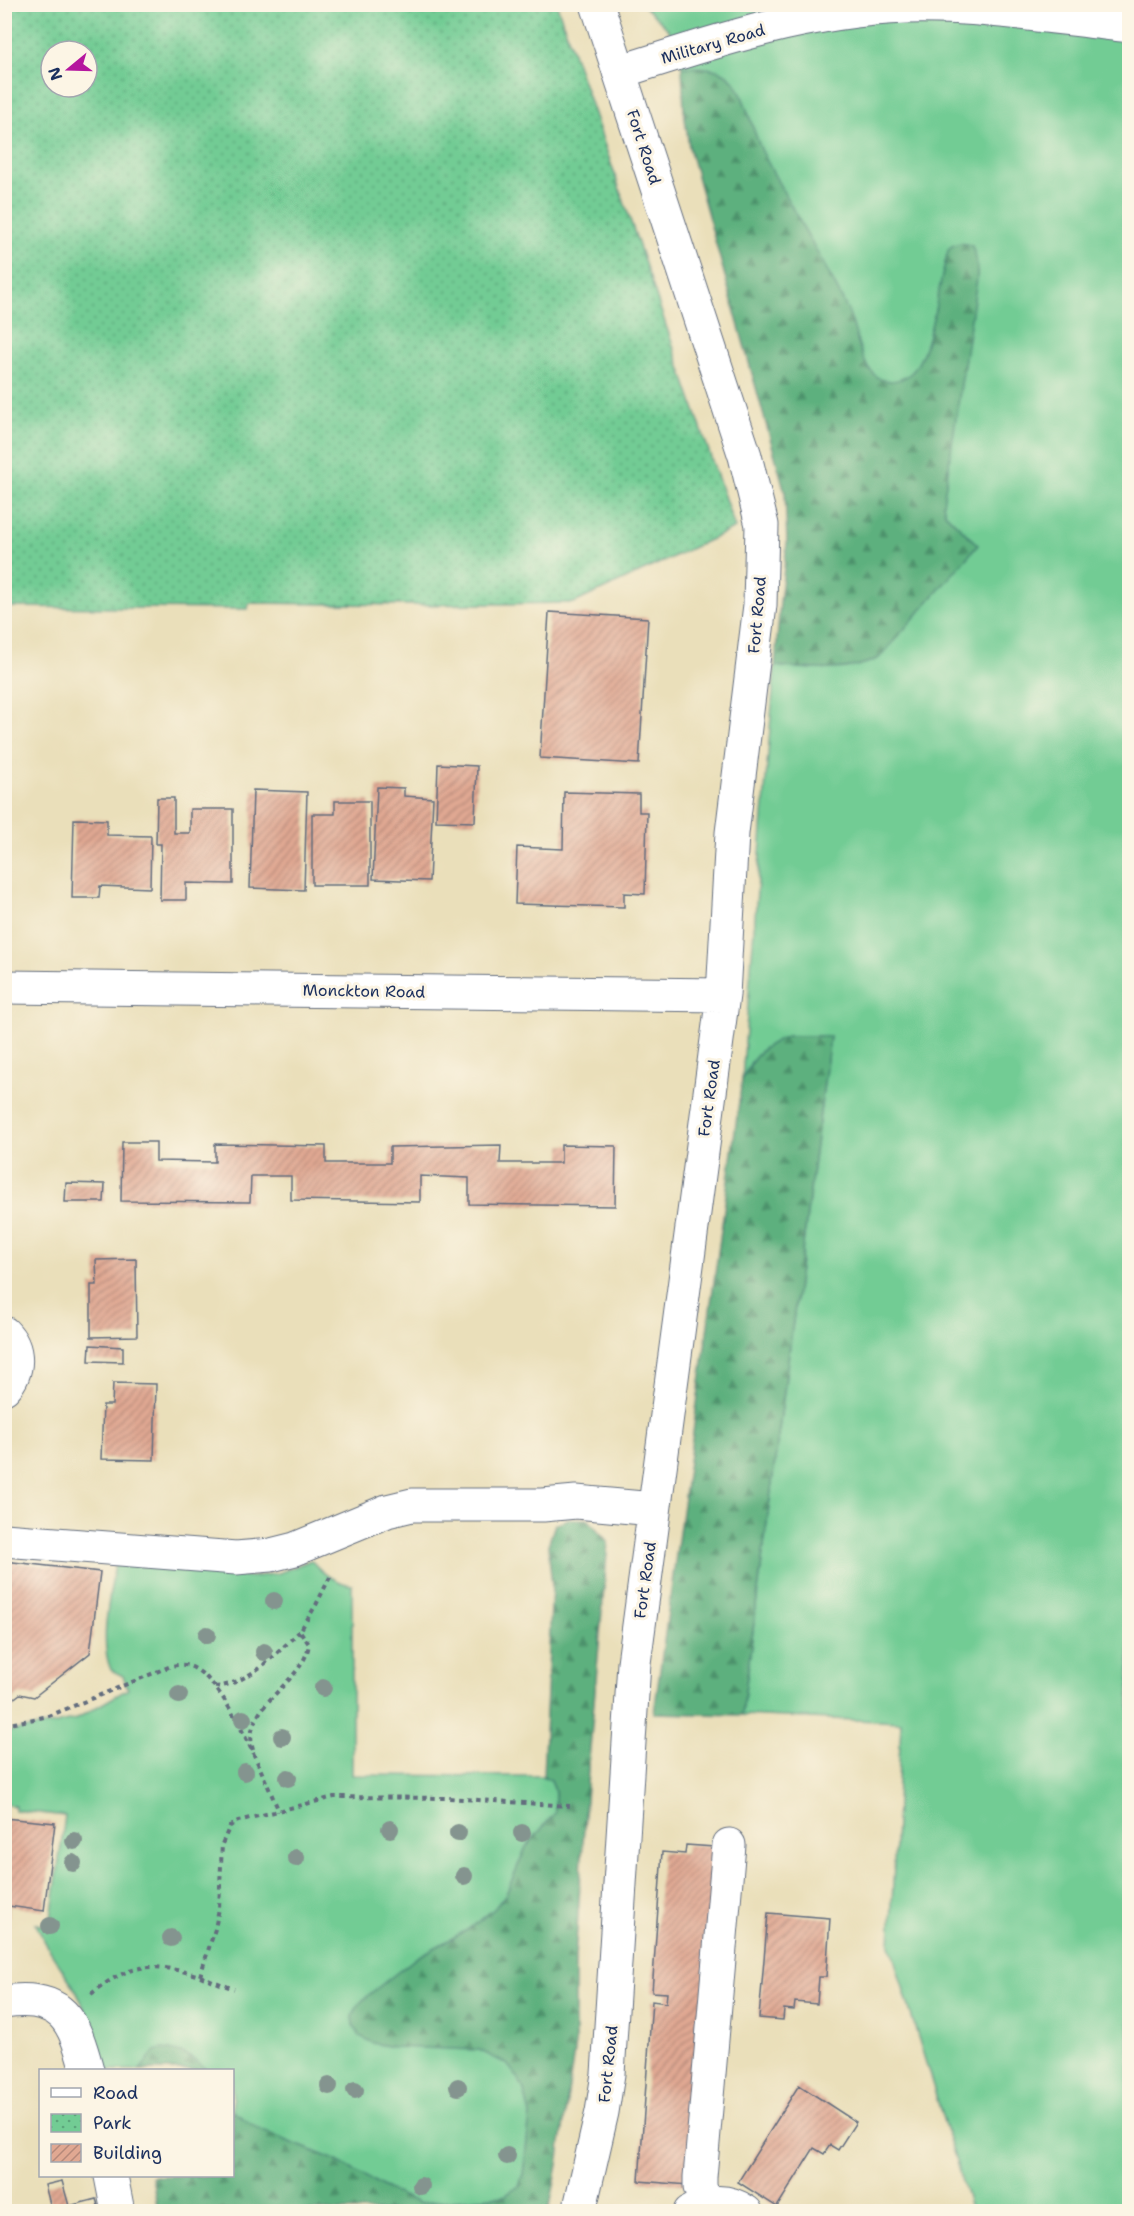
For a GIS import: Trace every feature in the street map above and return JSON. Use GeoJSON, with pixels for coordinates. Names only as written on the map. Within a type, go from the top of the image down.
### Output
{"type":"FeatureCollection","features":[{"type":"Feature","properties":{"kind":"street","name":"Fort Road"},"geometry":{"type":"LineString","coordinates":[[579,2211],[602,2112],[608,2074],[634,1663],[723,995],[732,833],[760,605],[762,525],[745,456],[597,4]]}},
{"type":"Feature","properties":{"kind":"street","name":"Military Road"},"geometry":{"type":"LineString","coordinates":[[619,72],[768,27],[879,9],[925,7],[992,11],[1130,26]]}},
{"type":"Feature","properties":{"kind":"street","name":"Monckton Road"},"geometry":{"type":"LineString","coordinates":[[4,987],[723,995]]}},
{"type":"Feature","properties":{"kind":"street"},"geometry":{"type":"LineString","coordinates":[[4,1334],[11,1340],[16,1352],[16,1365],[11,1381],[4,1388]]}},
{"type":"Feature","properties":{"kind":"street"},"geometry":{"type":"LineString","coordinates":[[4,1540],[236,1558],[271,1555],[295,1549],[387,1511],[412,1506],[590,1502],[654,1509]]}},
{"type":"Feature","properties":{"kind":"street"},"geometry":{"type":"LineString","coordinates":[[729,1845],[698,2208],[714,2202],[728,2203],[746,2211]]}},
{"type":"Feature","properties":{"kind":"street"},"geometry":{"type":"LineString","coordinates":[[4,2002],[32,2000],[57,2008],[66,2015],[79,2040],[87,2069]]}},
{"type":"Feature","properties":{"kind":"street"},"geometry":{"type":"LineString","coordinates":[[111,2177],[118,2211]]}},
{"type":"Feature","properties":{"kind":"path"},"geometry":{"type":"LineString","coordinates":[[215,1687],[225,1686],[244,1677],[276,1654],[300,1631],[333,1570]]}},
{"type":"Feature","properties":{"kind":"path"},"geometry":{"type":"LineString","coordinates":[[255,1759],[250,1740],[254,1723],[308,1652],[309,1644],[300,1631]]}},
{"type":"Feature","properties":{"kind":"path"},"geometry":{"type":"LineString","coordinates":[[4,1725],[49,1716],[171,1666],[189,1666],[215,1687],[232,1711],[279,1811]]}},
{"type":"Feature","properties":{"kind":"path"},"geometry":{"type":"LineString","coordinates":[[200,1976],[219,1908],[222,1844],[230,1826],[238,1821],[334,1797],[448,1798],[570,1806]]}},
{"type":"Feature","properties":{"kind":"path"},"geometry":{"type":"LineString","coordinates":[[66,2015],[104,1984],[129,1970],[143,1967],[165,1967],[200,1976],[234,1989]]}},
{"type":"Feature","properties":{"kind":"green space"},"geometry":{"type":"Polygon","coordinates":[[[5,4],[557,5],[735,528],[574,603],[413,605],[249,603],[248,609],[5,607],[5,4]]]}},
{"type":"Feature","properties":{"kind":"green space"},"geometry":{"type":"Polygon","coordinates":[[[643,5],[1129,5],[1129,2211],[971,2211],[890,1945],[901,1722],[742,1715],[830,1036],[787,1036],[751,1062],[742,1080],[775,666],[814,669],[954,523],[945,513],[682,67],[669,30],[643,5]]]}},
{"type":"Feature","properties":{"kind":"green space"},"geometry":{"type":"Polygon","coordinates":[[[682,67],[719,71],[736,84],[762,151],[838,291],[848,311],[866,364],[877,377],[890,381],[899,380],[911,373],[918,363],[930,332],[949,248],[960,243],[966,244],[972,246],[975,254],[977,279],[943,504],[945,513],[978,545],[879,658],[867,663],[828,669],[775,666],[787,543],[785,492],[689,147],[684,111],[682,67]]]}},
{"type":"Feature","properties":{"kind":"green space"},"geometry":{"type":"Polygon","coordinates":[[[787,1036],[830,1036],[742,1715],[654,1713],[742,1080],[759,1052],[787,1036]]]}},
{"type":"Feature","properties":{"kind":"green space"},"geometry":{"type":"Polygon","coordinates":[[[568,1519],[588,1519],[608,1542],[575,1957],[575,2044],[558,2165],[549,2211],[158,2211],[152,2177],[234,2177],[234,2112],[258,2129],[335,2160],[395,2193],[419,2203],[504,2196],[519,2186],[523,2174],[530,2115],[524,2090],[507,2064],[479,2050],[393,2047],[373,2043],[360,2036],[353,2025],[352,2016],[360,2003],[371,1993],[416,1958],[467,1930],[494,1909],[506,1894],[526,1847],[555,1813],[555,1790],[551,1780],[543,1776],[552,1586],[548,1545],[555,1524],[568,1519]]]}},
{"type":"Feature","properties":{"kind":"green space"},"geometry":{"type":"Polygon","coordinates":[[[311,1560],[329,1577],[352,1585],[352,1775],[543,1776],[551,1780],[555,1790],[553,2023],[533,2205],[437,2211],[234,2139],[234,2069],[106,2069],[83,2005],[36,1924],[50,1926],[65,1816],[15,1810],[15,1806],[5,1804],[4,1732],[76,1719],[128,1689],[123,1676],[111,1670],[107,1658],[105,1631],[115,1563],[252,1577],[279,1573],[311,1560]]]}},
{"type":"Feature","properties":{"kind":"green space"},"geometry":{"type":"Polygon","coordinates":[[[163,2049],[176,2051],[206,2069],[141,2069],[155,2051],[163,2049]]]}},
{"type":"Feature","properties":{"kind":"building"},"geometry":{"type":"Polygon","coordinates":[[[549,612],[648,618],[639,764],[540,758],[549,612]]]}},
{"type":"Feature","properties":{"kind":"building"},"geometry":{"type":"Polygon","coordinates":[[[438,764],[477,766],[475,822],[436,821],[438,764]]]}},
{"type":"Feature","properties":{"kind":"building"},"geometry":{"type":"Polygon","coordinates":[[[377,787],[404,788],[404,796],[433,798],[429,881],[373,879],[377,787]]]}},
{"type":"Feature","properties":{"kind":"building"},"geometry":{"type":"Polygon","coordinates":[[[253,790],[307,792],[304,890],[250,888],[253,790]]]}},
{"type":"Feature","properties":{"kind":"building"},"geometry":{"type":"Polygon","coordinates":[[[564,792],[639,794],[639,812],[647,812],[645,894],[624,893],[624,907],[515,904],[517,847],[563,849],[564,792]]]}},
{"type":"Feature","properties":{"kind":"building"},"geometry":{"type":"Polygon","coordinates":[[[157,798],[174,798],[174,833],[190,833],[190,809],[233,809],[233,884],[186,883],[186,900],[160,900],[161,844],[156,844],[157,798]]]}},
{"type":"Feature","properties":{"kind":"building"},"geometry":{"type":"Polygon","coordinates":[[[335,801],[370,801],[370,885],[312,885],[312,814],[335,814],[335,801]]]}},
{"type":"Feature","properties":{"kind":"building"},"geometry":{"type":"Polygon","coordinates":[[[74,819],[107,820],[107,835],[151,836],[150,888],[100,886],[99,898],[72,898],[74,819]]]}},
{"type":"Feature","properties":{"kind":"building"},"geometry":{"type":"Polygon","coordinates":[[[122,1142],[156,1142],[156,1161],[215,1162],[215,1144],[326,1146],[326,1163],[390,1163],[390,1147],[501,1145],[500,1163],[561,1163],[561,1145],[616,1146],[615,1206],[469,1204],[469,1178],[420,1176],[420,1202],[291,1200],[291,1176],[251,1176],[250,1202],[121,1201],[122,1142]]]}},
{"type":"Feature","properties":{"kind":"building"},"geometry":{"type":"Polygon","coordinates":[[[66,1183],[105,1184],[104,1202],[65,1202],[66,1183]]]}},
{"type":"Feature","properties":{"kind":"building"},"geometry":{"type":"Polygon","coordinates":[[[136,1259],[137,1336],[91,1337],[91,1285],[97,1285],[96,1260],[136,1259]]]}},
{"type":"Feature","properties":{"kind":"building"},"geometry":{"type":"Polygon","coordinates":[[[90,1345],[123,1347],[123,1362],[89,1361],[90,1345]]]}},
{"type":"Feature","properties":{"kind":"building"},"geometry":{"type":"Polygon","coordinates":[[[113,1383],[156,1384],[154,1460],[101,1459],[103,1405],[112,1405],[113,1383]]]}},
{"type":"Feature","properties":{"kind":"building"},"geometry":{"type":"Polygon","coordinates":[[[4,1561],[100,1572],[90,1653],[34,1697],[20,1694],[4,1706],[4,1561]]]}},
{"type":"Feature","properties":{"kind":"building"},"geometry":{"type":"Polygon","coordinates":[[[4,1818],[55,1823],[44,1911],[9,1906],[9,1917],[4,1917],[4,1818]]]}},
{"type":"Feature","properties":{"kind":"building"},"geometry":{"type":"Polygon","coordinates":[[[686,1845],[714,1847],[689,2185],[639,2181],[652,2001],[666,2003],[667,1993],[652,1992],[662,1852],[685,1854],[686,1845]]]}},
{"type":"Feature","properties":{"kind":"building"},"geometry":{"type":"Polygon","coordinates":[[[768,1913],[830,1918],[826,1977],[819,1977],[817,2004],[795,2002],[794,2010],[784,2009],[783,2020],[759,2018],[768,1913]]]}},
{"type":"Feature","properties":{"kind":"building"},"geometry":{"type":"Polygon","coordinates":[[[799,2085],[856,2122],[838,2150],[830,2145],[824,2154],[814,2148],[777,2207],[738,2182],[799,2085]]]}},
{"type":"Feature","properties":{"kind":"building"},"geometry":{"type":"Polygon","coordinates":[[[62,2181],[69,2206],[96,2199],[100,2212],[52,2212],[45,2185],[62,2181]]]}}]}
